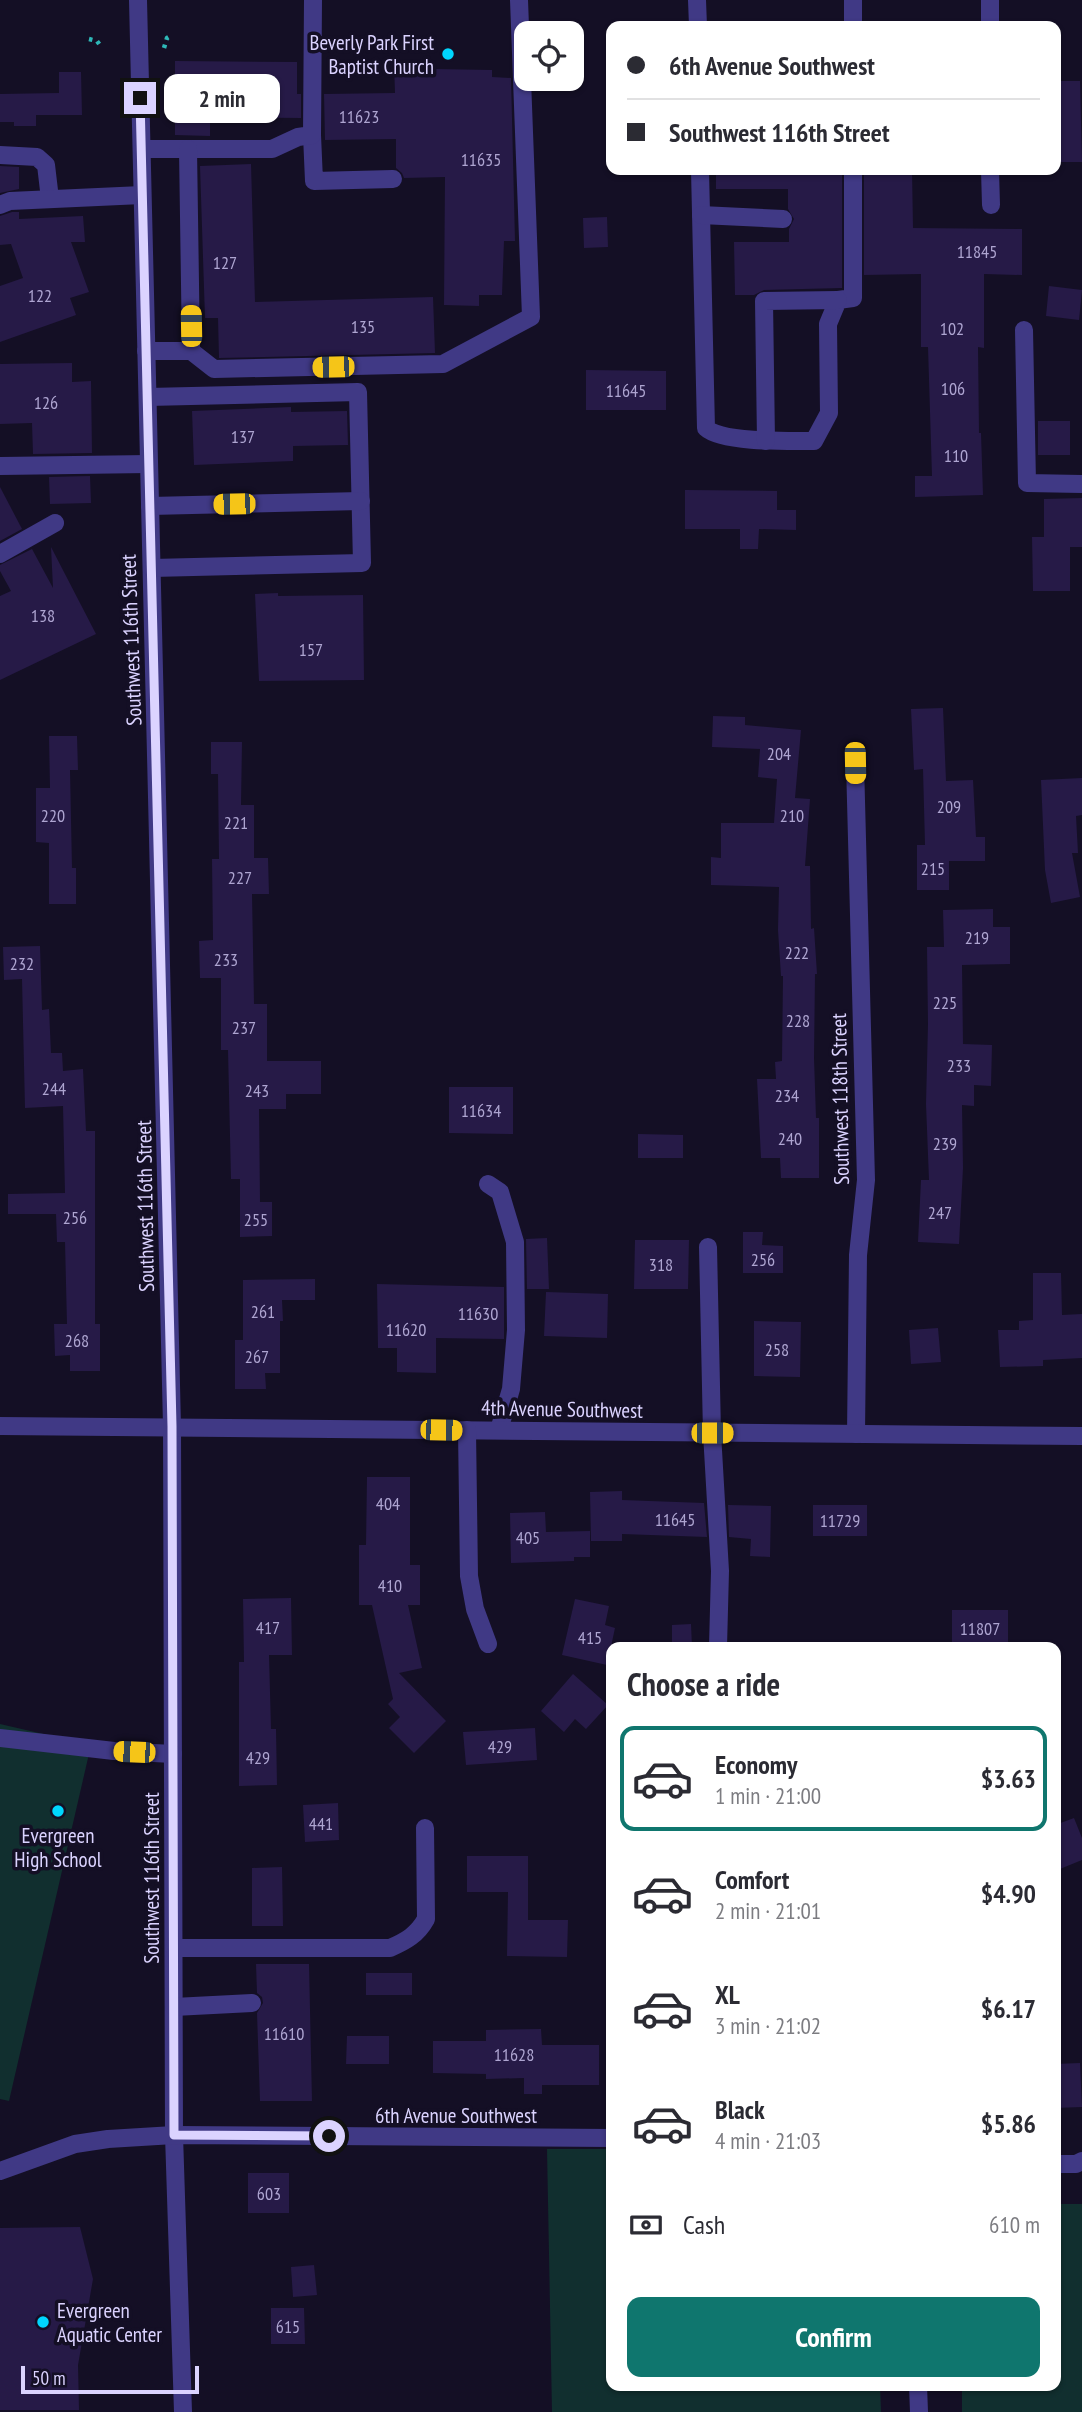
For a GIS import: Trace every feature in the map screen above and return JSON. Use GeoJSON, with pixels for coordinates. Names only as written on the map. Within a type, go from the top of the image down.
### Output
{"type":"FeatureCollection","features":[{"type":"Feature","properties":{"kind":"street","name":"Southwest 116th Street"},"geometry":{"type":"LineString","coordinates":[[138,0],[172,1426],[174,2135],[183,2412]]}},
{"type":"Feature","properties":{"kind":"street"},"geometry":{"type":"LineString","coordinates":[[313,0],[314,181],[393,179]]}},
{"type":"Feature","properties":{"kind":"street"},"geometry":{"type":"LineString","coordinates":[[146,351],[191,351],[214,369],[443,364],[531,317],[519,0]]}},
{"type":"Feature","properties":{"kind":"street"},"geometry":{"type":"LineString","coordinates":[[697,0],[698,21]]}},
{"type":"Feature","properties":{"kind":"street"},"geometry":{"type":"LineString","coordinates":[[853,0],[853,21]]}},
{"type":"Feature","properties":{"kind":"street"},"geometry":{"type":"LineString","coordinates":[[990,0],[990,21]]}},
{"type":"Feature","properties":{"kind":"street"},"geometry":{"type":"LineString","coordinates":[[142,149],[272,149],[298,137],[312,135]]}},
{"type":"Feature","properties":{"kind":"street"},"geometry":{"type":"LineString","coordinates":[[188,149],[191,351]]}},
{"type":"Feature","properties":{"kind":"street"},"geometry":{"type":"LineString","coordinates":[[0,155],[37,157],[46,165],[50,199]]}},
{"type":"Feature","properties":{"kind":"street"},"geometry":{"type":"LineString","coordinates":[[700,175],[706,428],[715,433],[766,441],[814,440],[829,413],[828,324],[838,300]]}},
{"type":"Feature","properties":{"kind":"street"},"geometry":{"type":"LineString","coordinates":[[766,441],[764,301],[853,298],[853,175]]}},
{"type":"Feature","properties":{"kind":"street"},"geometry":{"type":"LineString","coordinates":[[990,175],[990,205]]}},
{"type":"Feature","properties":{"kind":"street"},"geometry":{"type":"LineString","coordinates":[[0,205],[10,201],[142,194]]}},
{"type":"Feature","properties":{"kind":"street"},"geometry":{"type":"LineString","coordinates":[[701,215],[783,219]]}},
{"type":"Feature","properties":{"kind":"street"},"geometry":{"type":"LineString","coordinates":[[1024,330],[1027,483],[1082,484]]}},
{"type":"Feature","properties":{"kind":"street"},"geometry":{"type":"LineString","coordinates":[[148,397],[358,392],[361,501],[362,563],[152,568]]}},
{"type":"Feature","properties":{"kind":"street"},"geometry":{"type":"LineString","coordinates":[[0,466],[149,464]]}},
{"type":"Feature","properties":{"kind":"street"},"geometry":{"type":"LineString","coordinates":[[149,506],[361,501]]}},
{"type":"Feature","properties":{"kind":"street"},"geometry":{"type":"LineString","coordinates":[[0,554],[55,523]]}},
{"type":"Feature","properties":{"kind":"street","name":"Southwest 118th Street"},"geometry":{"type":"LineString","coordinates":[[855,763],[866,1180],[858,1255],[856,1434]]}},
{"type":"Feature","properties":{"kind":"street"},"geometry":{"type":"LineString","coordinates":[[488,1184],[500,1192],[515,1242],[516,1330],[511,1389],[499,1430]]}},
{"type":"Feature","properties":{"kind":"street"},"geometry":{"type":"LineString","coordinates":[[708,1247],[712,1433],[720,1571],[718,1642]]}},
{"type":"Feature","properties":{"kind":"street","name":"4th Avenue Southwest"},"geometry":{"type":"LineString","coordinates":[[0,1426],[1082,1436]]}},
{"type":"Feature","properties":{"kind":"street"},"geometry":{"type":"LineString","coordinates":[[467,1430],[469,1576],[475,1609],[488,1644]]}},
{"type":"Feature","properties":{"kind":"street"},"geometry":{"type":"LineString","coordinates":[[0,1738],[114,1751],[173,1754]]}},
{"type":"Feature","properties":{"kind":"street"},"geometry":{"type":"LineString","coordinates":[[174,1948],[390,1948],[408,1940],[419,1930],[425,1919],[425,1828]]}},
{"type":"Feature","properties":{"kind":"street"},"geometry":{"type":"LineString","coordinates":[[174,2007],[252,2003]]}},
{"type":"Feature","properties":{"kind":"street","name":"6th Avenue Southwest"},"geometry":{"type":"LineString","coordinates":[[0,2171],[75,2144],[174,2135],[606,2138]]}},
{"type":"Feature","properties":{"kind":"street"},"geometry":{"type":"LineString","coordinates":[[1061,2164],[1076,2164],[1082,2161]]}},
{"type":"Feature","properties":{"kind":"street"},"geometry":{"type":"LineString","coordinates":[[918,2391],[919,2412]]}},
{"type":"Feature","properties":{"kind":"path"},"geometry":{"type":"LineString","coordinates":[[164,48],[167,38],[172,35]]}},
{"type":"Feature","properties":{"kind":"path"},"geometry":{"type":"LineString","coordinates":[[89,39],[97,41],[102,48]]}},
{"type":"Feature","properties":{"kind":"green space"},"geometry":{"type":"Polygon","coordinates":[[[0,1724],[91,1745],[9,2101],[0,2099],[0,1724]]]}},
{"type":"Feature","properties":{"kind":"green space"},"geometry":{"type":"Polygon","coordinates":[[[547,2149],[606,2149],[606,2391],[880,2391],[881,2412],[552,2412],[547,2149]]]}},
{"type":"Feature","properties":{"kind":"green space"},"geometry":{"type":"Polygon","coordinates":[[[1061,2204],[1082,2204],[1082,2412],[962,2412],[962,2391],[1061,2391],[1061,2204]]]}},
{"type":"Feature","properties":{"kind":"building"},"geometry":{"type":"Polygon","coordinates":[[[175,61],[297,62],[297,94],[301,94],[301,118],[210,117],[210,136],[175,135],[175,61]]]}},
{"type":"Feature","properties":{"kind":"building"},"geometry":{"type":"Polygon","coordinates":[[[394,63],[433,63],[433,69],[492,70],[492,77],[511,78],[515,241],[504,241],[502,295],[479,295],[479,306],[444,305],[445,177],[404,178],[396,168],[396,139],[325,140],[324,94],[395,93],[394,63]]]}},
{"type":"Feature","properties":{"kind":"building"},"geometry":{"type":"Polygon","coordinates":[[[59,72],[81,72],[82,115],[36,115],[36,126],[14,126],[14,122],[0,122],[0,94],[59,93],[59,72]]]}},
{"type":"Feature","properties":{"kind":"building"},"geometry":{"type":"Polygon","coordinates":[[[1061,81],[1080,81],[1082,162],[1061,162],[1061,81]]]}},
{"type":"Feature","properties":{"kind":"building"},"geometry":{"type":"Polygon","coordinates":[[[251,164],[255,302],[433,297],[435,353],[219,358],[218,318],[205,318],[200,166],[251,164]]]}},
{"type":"Feature","properties":{"kind":"building"},"geometry":{"type":"Polygon","coordinates":[[[0,166],[19,167],[19,189],[0,193],[0,166]]]}},
{"type":"Feature","properties":{"kind":"building"},"geometry":{"type":"Polygon","coordinates":[[[716,175],[842,175],[842,288],[764,290],[754,295],[735,295],[734,242],[789,242],[789,229],[794,219],[788,209],[788,189],[716,189],[716,175]]]}},
{"type":"Feature","properties":{"kind":"building"},"geometry":{"type":"Polygon","coordinates":[[[864,175],[912,175],[913,228],[1022,229],[1022,275],[984,274],[984,348],[978,347],[983,495],[915,497],[915,476],[932,476],[928,347],[921,347],[921,274],[864,275],[864,175]]]}},
{"type":"Feature","properties":{"kind":"building"},"geometry":{"type":"Polygon","coordinates":[[[19,212],[19,219],[83,216],[85,242],[71,242],[89,292],[70,298],[76,315],[0,342],[0,286],[23,278],[11,244],[0,245],[0,216],[19,212]]]}},
{"type":"Feature","properties":{"kind":"building"},"geometry":{"type":"Polygon","coordinates":[[[607,217],[608,247],[584,248],[583,218],[607,217]]]}},
{"type":"Feature","properties":{"kind":"building"},"geometry":{"type":"Polygon","coordinates":[[[1049,286],[1082,290],[1079,320],[1046,316],[1049,286]]]}},
{"type":"Feature","properties":{"kind":"building"},"geometry":{"type":"Polygon","coordinates":[[[72,363],[72,382],[91,381],[92,453],[33,454],[32,423],[0,424],[0,364],[72,363]]]}},
{"type":"Feature","properties":{"kind":"building"},"geometry":{"type":"Polygon","coordinates":[[[586,370],[666,371],[666,410],[586,410],[586,370]]]}},
{"type":"Feature","properties":{"kind":"building"},"geometry":{"type":"Polygon","coordinates":[[[291,407],[291,412],[347,411],[348,445],[293,446],[293,461],[194,465],[192,411],[291,407]]]}},
{"type":"Feature","properties":{"kind":"building"},"geometry":{"type":"Polygon","coordinates":[[[1038,421],[1070,421],[1070,455],[1038,455],[1038,421]]]}},
{"type":"Feature","properties":{"kind":"building"},"geometry":{"type":"Polygon","coordinates":[[[90,476],[91,503],[50,504],[49,477],[90,476]]]}},
{"type":"Feature","properties":{"kind":"building"},"geometry":{"type":"Polygon","coordinates":[[[0,487],[22,529],[0,541],[0,487]]]}},
{"type":"Feature","properties":{"kind":"building"},"geometry":{"type":"Polygon","coordinates":[[[685,490],[777,491],[777,510],[796,510],[796,530],[759,529],[758,549],[740,549],[740,529],[685,529],[685,490]]]}},
{"type":"Feature","properties":{"kind":"building"},"geometry":{"type":"Polygon","coordinates":[[[1082,498],[1082,547],[1070,547],[1070,591],[1033,591],[1032,537],[1044,537],[1044,499],[1082,498]]]}},
{"type":"Feature","properties":{"kind":"building"},"geometry":{"type":"Polygon","coordinates":[[[51,547],[96,634],[0,680],[0,596],[11,591],[0,571],[0,565],[32,549],[53,588],[51,547]]]}},
{"type":"Feature","properties":{"kind":"building"},"geometry":{"type":"Polygon","coordinates":[[[278,593],[278,596],[363,595],[364,680],[259,681],[255,594],[278,593]]]}},
{"type":"Feature","properties":{"kind":"building"},"geometry":{"type":"Polygon","coordinates":[[[943,708],[946,781],[973,780],[976,837],[985,837],[985,861],[949,861],[949,890],[917,890],[917,845],[925,845],[923,769],[914,770],[911,709],[943,708]]]}},
{"type":"Feature","properties":{"kind":"building"},"geometry":{"type":"Polygon","coordinates":[[[713,716],[745,717],[745,725],[801,730],[795,798],[810,799],[805,866],[810,866],[811,929],[814,928],[817,974],[814,1058],[816,1118],[819,1118],[819,1178],[781,1178],[780,1158],[761,1158],[757,1079],[776,1079],[775,1062],[782,1061],[783,976],[778,930],[779,887],[711,885],[711,857],[721,858],[721,823],[774,823],[777,779],[758,777],[760,749],[712,747],[713,716]]]}},
{"type":"Feature","properties":{"kind":"building"},"geometry":{"type":"Polygon","coordinates":[[[49,736],[77,736],[78,770],[70,770],[72,868],[76,868],[76,904],[49,904],[49,843],[36,842],[36,788],[50,788],[49,736]]]}},
{"type":"Feature","properties":{"kind":"building"},"geometry":{"type":"Polygon","coordinates":[[[211,742],[242,742],[241,805],[254,805],[254,858],[268,858],[269,894],[252,894],[254,1004],[267,1004],[267,1061],[321,1061],[321,1094],[286,1094],[286,1109],[259,1109],[260,1202],[272,1202],[272,1236],[240,1237],[240,1179],[231,1179],[228,1050],[221,1050],[221,978],[200,978],[199,941],[213,940],[212,859],[219,859],[218,774],[211,774],[211,742]]]}},
{"type":"Feature","properties":{"kind":"building"},"geometry":{"type":"Polygon","coordinates":[[[1082,778],[1082,815],[1076,816],[1078,853],[1072,853],[1080,897],[1051,903],[1045,870],[1041,780],[1082,778]]]}},
{"type":"Feature","properties":{"kind":"building"},"geometry":{"type":"Polygon","coordinates":[[[993,909],[993,927],[1010,927],[1010,964],[962,965],[963,1044],[992,1045],[991,1086],[974,1085],[974,1106],[962,1105],[963,1168],[959,1244],[918,1242],[921,1180],[929,1180],[926,1104],[927,947],[944,947],[943,910],[993,909]]]}},
{"type":"Feature","properties":{"kind":"building"},"geometry":{"type":"Polygon","coordinates":[[[40,946],[42,1010],[49,1009],[51,1053],[62,1053],[63,1071],[83,1069],[86,1131],[95,1131],[95,1324],[100,1324],[100,1371],[70,1371],[70,1355],[55,1356],[54,1324],[67,1324],[65,1242],[57,1242],[56,1214],[8,1214],[8,1194],[65,1193],[63,1106],[25,1108],[22,979],[4,980],[3,947],[40,946]]]}},
{"type":"Feature","properties":{"kind":"building"},"geometry":{"type":"Polygon","coordinates":[[[449,1087],[513,1087],[513,1134],[449,1133],[449,1087]]]}},
{"type":"Feature","properties":{"kind":"building"},"geometry":{"type":"Polygon","coordinates":[[[638,1134],[683,1135],[683,1158],[638,1158],[638,1134]]]}},
{"type":"Feature","properties":{"kind":"building"},"geometry":{"type":"Polygon","coordinates":[[[743,1232],[763,1232],[762,1245],[783,1246],[783,1273],[743,1273],[743,1232]]]}},
{"type":"Feature","properties":{"kind":"building"},"geometry":{"type":"Polygon","coordinates":[[[547,1238],[549,1289],[527,1289],[526,1239],[547,1238]]]}},
{"type":"Feature","properties":{"kind":"building"},"geometry":{"type":"Polygon","coordinates":[[[635,1240],[689,1240],[688,1289],[634,1289],[635,1240]]]}},
{"type":"Feature","properties":{"kind":"building"},"geometry":{"type":"Polygon","coordinates":[[[1033,1273],[1061,1273],[1062,1315],[1082,1314],[1082,1358],[1043,1360],[1043,1366],[1000,1367],[998,1330],[1019,1330],[1019,1321],[1033,1320],[1033,1273]]]}},
{"type":"Feature","properties":{"kind":"building"},"geometry":{"type":"Polygon","coordinates":[[[315,1279],[315,1300],[282,1300],[280,1373],[265,1373],[266,1389],[235,1389],[235,1340],[243,1340],[243,1280],[315,1279]]]}},
{"type":"Feature","properties":{"kind":"building"},"geometry":{"type":"Polygon","coordinates":[[[377,1284],[504,1287],[504,1339],[436,1338],[436,1373],[397,1372],[397,1348],[378,1348],[377,1284]]]}},
{"type":"Feature","properties":{"kind":"building"},"geometry":{"type":"Polygon","coordinates":[[[546,1292],[608,1294],[607,1338],[544,1336],[546,1292]]]}},
{"type":"Feature","properties":{"kind":"building"},"geometry":{"type":"Polygon","coordinates":[[[754,1321],[801,1322],[800,1377],[754,1376],[754,1321]]]}},
{"type":"Feature","properties":{"kind":"building"},"geometry":{"type":"Polygon","coordinates":[[[938,1328],[941,1362],[911,1364],[909,1330],[938,1328]]]}},
{"type":"Feature","properties":{"kind":"building"},"geometry":{"type":"Polygon","coordinates":[[[367,1477],[410,1477],[410,1565],[420,1565],[420,1605],[408,1605],[422,1668],[399,1673],[446,1721],[414,1753],[389,1728],[400,1717],[388,1704],[393,1699],[372,1605],[359,1605],[359,1545],[366,1545],[367,1477]]]}},
{"type":"Feature","properties":{"kind":"building"},"geometry":{"type":"Polygon","coordinates":[[[622,1491],[622,1500],[704,1503],[707,1537],[622,1534],[622,1541],[591,1541],[590,1492],[622,1491]]]}},
{"type":"Feature","properties":{"kind":"building"},"geometry":{"type":"Polygon","coordinates":[[[728,1505],[771,1506],[770,1557],[750,1556],[751,1539],[729,1537],[728,1505]]]}},
{"type":"Feature","properties":{"kind":"building"},"geometry":{"type":"Polygon","coordinates":[[[813,1505],[867,1505],[867,1536],[813,1536],[813,1505]]]}},
{"type":"Feature","properties":{"kind":"building"},"geometry":{"type":"Polygon","coordinates":[[[545,1512],[546,1532],[590,1531],[590,1557],[574,1557],[574,1561],[511,1563],[510,1513],[545,1512]]]}},
{"type":"Feature","properties":{"kind":"building"},"geometry":{"type":"Polygon","coordinates":[[[291,1598],[292,1655],[269,1655],[271,1729],[276,1729],[277,1785],[239,1786],[239,1662],[244,1662],[243,1599],[291,1598]]]}},
{"type":"Feature","properties":{"kind":"building"},"geometry":{"type":"Polygon","coordinates":[[[575,1599],[609,1606],[605,1625],[615,1628],[612,1642],[606,1642],[606,1665],[562,1655],[575,1599]]]}},
{"type":"Feature","properties":{"kind":"building"},"geometry":{"type":"Polygon","coordinates":[[[952,1610],[1008,1610],[1008,1642],[952,1642],[952,1610]]]}},
{"type":"Feature","properties":{"kind":"building"},"geometry":{"type":"Polygon","coordinates":[[[691,1624],[692,1642],[672,1642],[672,1625],[691,1624]]]}},
{"type":"Feature","properties":{"kind":"building"},"geometry":{"type":"Polygon","coordinates":[[[573,1674],[606,1703],[606,1707],[586,1729],[575,1719],[564,1732],[541,1711],[573,1674]]]}},
{"type":"Feature","properties":{"kind":"building"},"geometry":{"type":"Polygon","coordinates":[[[535,1728],[537,1760],[466,1765],[463,1732],[535,1728]]]}},
{"type":"Feature","properties":{"kind":"building"},"geometry":{"type":"Polygon","coordinates":[[[338,1803],[339,1840],[305,1842],[303,1805],[338,1803]]]}},
{"type":"Feature","properties":{"kind":"building"},"geometry":{"type":"Polygon","coordinates":[[[1074,1818],[1082,1838],[1082,1860],[1061,1869],[1061,1823],[1074,1818]]]}},
{"type":"Feature","properties":{"kind":"building"},"geometry":{"type":"Polygon","coordinates":[[[467,1856],[528,1856],[528,1920],[568,1920],[567,1957],[507,1956],[508,1892],[467,1892],[467,1856]]]}},
{"type":"Feature","properties":{"kind":"building"},"geometry":{"type":"Polygon","coordinates":[[[282,1867],[283,1926],[252,1926],[252,1868],[282,1867]]]}},
{"type":"Feature","properties":{"kind":"building"},"geometry":{"type":"Polygon","coordinates":[[[256,1964],[309,1964],[312,2101],[260,2101],[257,2013],[263,2003],[262,1997],[257,1993],[256,1964]]]}},
{"type":"Feature","properties":{"kind":"building"},"geometry":{"type":"Polygon","coordinates":[[[366,1973],[412,1973],[412,1995],[366,1995],[366,1973]]]}},
{"type":"Feature","properties":{"kind":"building"},"geometry":{"type":"Polygon","coordinates":[[[541,2029],[542,2045],[599,2045],[599,2085],[542,2085],[542,2094],[524,2094],[524,2078],[486,2079],[486,2074],[433,2073],[433,2041],[486,2041],[486,2030],[541,2029]]]}},
{"type":"Feature","properties":{"kind":"building"},"geometry":{"type":"Polygon","coordinates":[[[347,2036],[389,2036],[389,2064],[346,2064],[347,2036]]]}},
{"type":"Feature","properties":{"kind":"building"},"geometry":{"type":"Polygon","coordinates":[[[1080,2063],[1082,2107],[1061,2108],[1061,2064],[1080,2063]]]}},
{"type":"Feature","properties":{"kind":"building"},"geometry":{"type":"Polygon","coordinates":[[[248,2173],[289,2173],[289,2213],[248,2213],[248,2173]]]}},
{"type":"Feature","properties":{"kind":"building","name":"Evergreen Aquatic Center"},"geometry":{"type":"Polygon","coordinates":[[[80,2227],[93,2279],[78,2365],[79,2410],[0,2410],[0,2228],[80,2227]]]}},
{"type":"Feature","properties":{"kind":"building"},"geometry":{"type":"Polygon","coordinates":[[[314,2265],[317,2295],[293,2297],[291,2267],[314,2265]]]}},
{"type":"Feature","properties":{"kind":"building"},"geometry":{"type":"Polygon","coordinates":[[[271,2308],[304,2308],[305,2344],[271,2344],[271,2308]]]}},
{"type":"Feature","properties":{"kind":"place","name":"Beverly Park First Baptist Church"},"geometry":{"type":"Point","coordinates":[448,54]}},
{"type":"Feature","properties":{"kind":"place","name":"Evergreen High School"},"geometry":{"type":"Point","coordinates":[58,1811]}},
{"type":"Feature","properties":{"kind":"place","name":"Evergreen Aquatic Center"},"geometry":{"type":"Point","coordinates":[43,2322]}},
{"type":"Feature","properties":{"kind":"route"},"geometry":{"type":"LineString","coordinates":[[140,98],[172,1426],[174,2135],[329,2136]]}}]}
